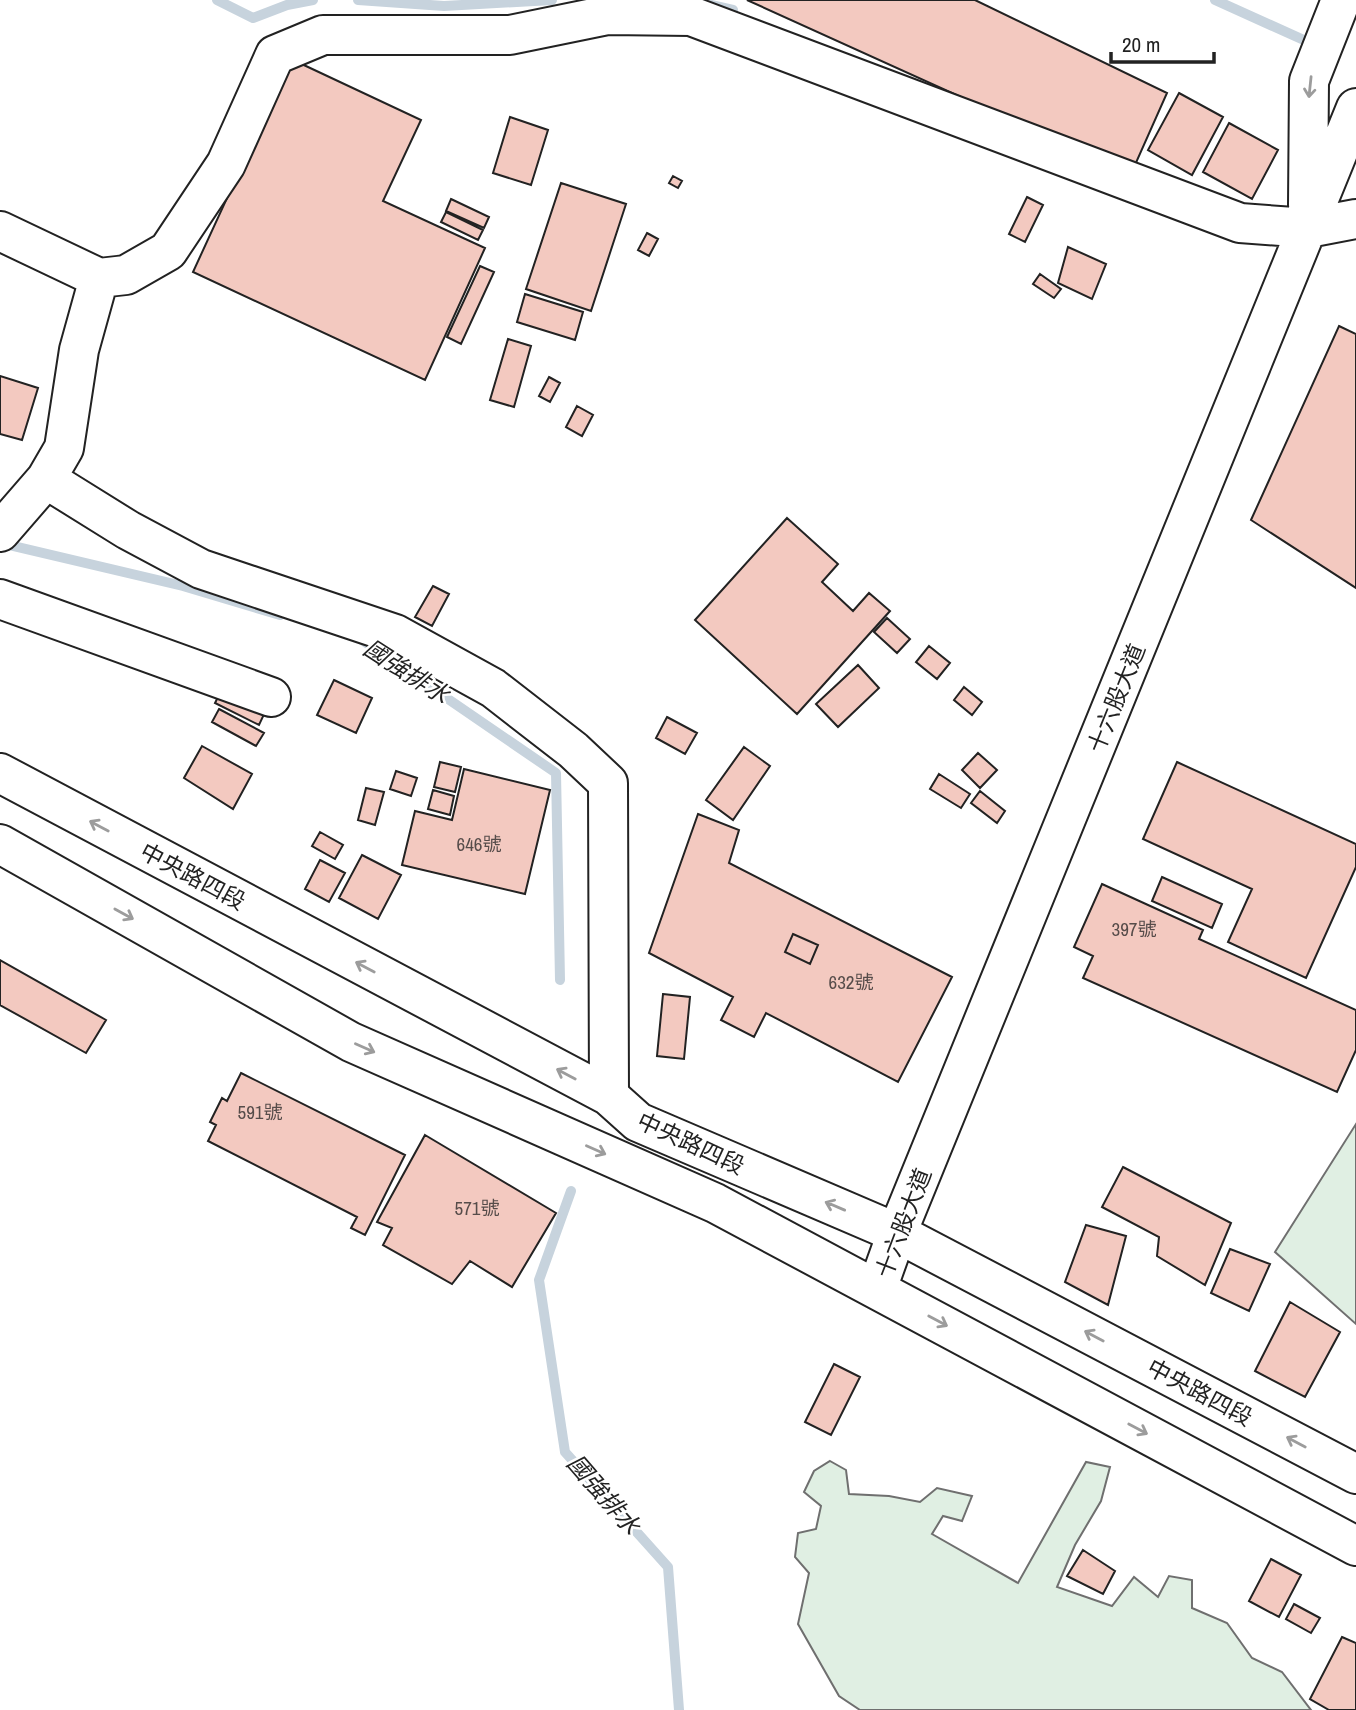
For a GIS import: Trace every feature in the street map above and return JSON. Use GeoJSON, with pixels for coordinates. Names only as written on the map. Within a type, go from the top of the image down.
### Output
{"type":"FeatureCollection","features":[{"type":"Feature","properties":{"kind":"street"},"geometry":{"type":"LineString","coordinates":[[1308,228],[1309,81],[1341,0]]}},
{"type":"Feature","properties":{"kind":"street"},"geometry":{"type":"LineString","coordinates":[[0,231],[100,278],[126,275],[168,251],[226,163],[275,55],[323,35],[510,35],[608,15],[691,16],[1240,223],[1308,228],[1356,219]]}},
{"type":"Feature","properties":{"kind":"street","name":"十六股大道"},"geometry":{"type":"LineString","coordinates":[[877,1289],[897,1233],[1356,108]]}},
{"type":"Feature","properties":{"kind":"street"},"geometry":{"type":"LineString","coordinates":[[1308,228],[1356,176]]}},
{"type":"Feature","properties":{"kind":"street"},"geometry":{"type":"LineString","coordinates":[[0,532],[36,492],[64,447],[79,350],[100,278]]}},
{"type":"Feature","properties":{"kind":"street"},"geometry":{"type":"LineString","coordinates":[[36,492],[128,530],[201,569],[395,634],[493,688],[573,750],[608,783],[609,1096]]}},
{"type":"Feature","properties":{"kind":"street"},"geometry":{"type":"LineString","coordinates":[[0,599],[271,697]]}},
{"type":"Feature","properties":{"kind":"street","name":"中央路四段"},"geometry":{"type":"LineString","coordinates":[[0,774],[609,1096],[638,1122],[897,1233],[1356,1474]]}},
{"type":"Feature","properties":{"kind":"street","name":"中央路四段"},"geometry":{"type":"LineString","coordinates":[[0,844],[351,1042],[715,1203],[1356,1546]]}},
{"type":"Feature","properties":{"kind":"green space"},"geometry":{"type":"Polygon","coordinates":[[[1356,1124],[1356,1324],[1275,1252],[1356,1124]]]}},
{"type":"Feature","properties":{"kind":"green space"},"geometry":{"type":"Polygon","coordinates":[[[830,1461],[846,1470],[849,1494],[889,1496],[920,1502],[937,1488],[972,1496],[962,1521],[943,1516],[932,1534],[1018,1583],[1086,1462],[1110,1467],[1101,1501],[1075,1545],[1057,1587],[1112,1606],[1134,1577],[1158,1597],[1169,1576],[1192,1580],[1192,1608],[1227,1623],[1252,1658],[1282,1672],[1311,1710],[860,1710],[839,1696],[798,1624],[809,1573],[795,1557],[798,1533],[816,1529],[821,1506],[804,1492],[814,1471],[830,1461]]]}},
{"type":"Feature","properties":{"kind":"building"},"geometry":{"type":"Polygon","coordinates":[[[747,0],[975,0],[1167,93],[1131,174],[747,0]]]}},
{"type":"Feature","properties":{"kind":"building"},"geometry":{"type":"Polygon","coordinates":[[[291,59],[421,120],[383,201],[485,248],[425,380],[193,272],[291,59]]]}},
{"type":"Feature","properties":{"kind":"building"},"geometry":{"type":"Polygon","coordinates":[[[1179,93],[1223,117],[1192,175],[1148,150],[1179,93]]]}},
{"type":"Feature","properties":{"kind":"building"},"geometry":{"type":"Polygon","coordinates":[[[510,117],[548,130],[531,185],[493,173],[510,117]]]}},
{"type":"Feature","properties":{"kind":"building"},"geometry":{"type":"Polygon","coordinates":[[[1229,123],[1278,150],[1252,199],[1203,172],[1229,123]]]}},
{"type":"Feature","properties":{"kind":"building"},"geometry":{"type":"Polygon","coordinates":[[[673,176],[682,181],[678,188],[669,183],[673,176]]]}},
{"type":"Feature","properties":{"kind":"building"},"geometry":{"type":"Polygon","coordinates":[[[561,183],[626,204],[591,311],[526,289],[561,183]]]}},
{"type":"Feature","properties":{"kind":"building"},"geometry":{"type":"Polygon","coordinates":[[[1027,197],[1043,205],[1025,242],[1009,234],[1027,197]]]}},
{"type":"Feature","properties":{"kind":"building"},"geometry":{"type":"Polygon","coordinates":[[[451,199],[489,217],[484,228],[446,211],[451,199]]]}},
{"type":"Feature","properties":{"kind":"building"},"geometry":{"type":"Polygon","coordinates":[[[446,212],[483,230],[478,240],[441,222],[446,212]]]}},
{"type":"Feature","properties":{"kind":"building"},"geometry":{"type":"Polygon","coordinates":[[[647,233],[658,239],[649,256],[638,250],[647,233]]]}},
{"type":"Feature","properties":{"kind":"building"},"geometry":{"type":"Polygon","coordinates":[[[1068,247],[1106,264],[1092,299],[1058,283],[1068,247]]]}},
{"type":"Feature","properties":{"kind":"building"},"geometry":{"type":"Polygon","coordinates":[[[480,266],[494,272],[461,344],[447,337],[480,266]]]}},
{"type":"Feature","properties":{"kind":"building"},"geometry":{"type":"Polygon","coordinates":[[[1040,274],[1061,289],[1054,298],[1033,284],[1040,274]]]}},
{"type":"Feature","properties":{"kind":"building"},"geometry":{"type":"Polygon","coordinates":[[[525,294],[583,312],[575,340],[517,322],[525,294]]]}},
{"type":"Feature","properties":{"kind":"building"},"geometry":{"type":"Polygon","coordinates":[[[1339,326],[1356,334],[1356,588],[1251,520],[1339,326]]]}},
{"type":"Feature","properties":{"kind":"building"},"geometry":{"type":"Polygon","coordinates":[[[508,339],[531,346],[514,407],[490,400],[508,339]]]}},
{"type":"Feature","properties":{"kind":"building"},"geometry":{"type":"Polygon","coordinates":[[[0,376],[38,388],[22,440],[0,434],[0,376]]]}},
{"type":"Feature","properties":{"kind":"building"},"geometry":{"type":"Polygon","coordinates":[[[549,377],[560,383],[550,402],[539,396],[549,377]]]}},
{"type":"Feature","properties":{"kind":"building"},"geometry":{"type":"Polygon","coordinates":[[[577,406],[593,415],[582,436],[566,427],[577,406]]]}},
{"type":"Feature","properties":{"kind":"building"},"geometry":{"type":"Polygon","coordinates":[[[787,518],[838,564],[822,582],[853,611],[869,593],[890,611],[797,714],[695,620],[787,518]]]}},
{"type":"Feature","properties":{"kind":"building"},"geometry":{"type":"Polygon","coordinates":[[[433,586],[449,594],[432,626],[415,617],[433,586]]]}},
{"type":"Feature","properties":{"kind":"building"},"geometry":{"type":"Polygon","coordinates":[[[887,618],[910,639],[897,653],[874,632],[887,618]]]}},
{"type":"Feature","properties":{"kind":"building"},"geometry":{"type":"Polygon","coordinates":[[[929,646],[950,663],[937,679],[916,662],[929,646]]]}},
{"type":"Feature","properties":{"kind":"building"},"geometry":{"type":"Polygon","coordinates":[[[858,665],[879,688],[838,727],[816,704],[858,665]]]}},
{"type":"Feature","properties":{"kind":"building"},"geometry":{"type":"Polygon","coordinates":[[[334,680],[372,698],[356,733],[317,715],[334,680]]]}},
{"type":"Feature","properties":{"kind":"building"},"geometry":{"type":"Polygon","coordinates":[[[964,687],[982,702],[972,715],[954,700],[964,687]]]}},
{"type":"Feature","properties":{"kind":"building"},"geometry":{"type":"Polygon","coordinates":[[[222,689],[266,710],[259,725],[215,703],[222,689]]]}},
{"type":"Feature","properties":{"kind":"building"},"geometry":{"type":"Polygon","coordinates":[[[219,709],[264,733],[256,746],[212,722],[219,709]]]}},
{"type":"Feature","properties":{"kind":"building"},"geometry":{"type":"Polygon","coordinates":[[[667,717],[697,733],[685,754],[656,738],[667,717]]]}},
{"type":"Feature","properties":{"kind":"building"},"geometry":{"type":"Polygon","coordinates":[[[202,746],[252,774],[233,809],[184,778],[202,746]]]}},
{"type":"Feature","properties":{"kind":"building"},"geometry":{"type":"Polygon","coordinates":[[[744,747],[770,766],[733,820],[706,800],[744,747]]]}},
{"type":"Feature","properties":{"kind":"building"},"geometry":{"type":"Polygon","coordinates":[[[978,753],[997,770],[980,788],[962,770],[978,753]]]}},
{"type":"Feature","properties":{"kind":"building"},"geometry":{"type":"Polygon","coordinates":[[[440,762],[461,767],[455,792],[434,787],[440,762]]]}},
{"type":"Feature","properties":{"kind":"building"},"geometry":{"type":"Polygon","coordinates":[[[1177,762],[1356,844],[1356,867],[1306,978],[1228,942],[1252,889],[1143,839],[1177,762]]]}},
{"type":"Feature","properties":{"kind":"building"},"geometry":{"type":"Polygon","coordinates":[[[464,769],[550,790],[525,894],[402,865],[415,811],[452,820],[464,769]]]}},
{"type":"Feature","properties":{"kind":"building"},"geometry":{"type":"Polygon","coordinates":[[[396,771],[417,778],[411,796],[390,789],[396,771]]]}},
{"type":"Feature","properties":{"kind":"building"},"geometry":{"type":"Polygon","coordinates":[[[939,774],[970,794],[961,808],[930,789],[939,774]]]}},
{"type":"Feature","properties":{"kind":"building"},"geometry":{"type":"Polygon","coordinates":[[[366,788],[384,792],[375,825],[358,820],[366,788]]]}},
{"type":"Feature","properties":{"kind":"building"},"geometry":{"type":"Polygon","coordinates":[[[433,790],[454,796],[450,815],[428,809],[433,790]]]}},
{"type":"Feature","properties":{"kind":"building"},"geometry":{"type":"Polygon","coordinates":[[[980,791],[1005,811],[997,823],[971,803],[980,791]]]}},
{"type":"Feature","properties":{"kind":"building"},"geometry":{"type":"Polygon","coordinates":[[[698,814],[739,830],[729,863],[952,977],[898,1082],[766,1013],[754,1037],[721,1020],[733,997],[649,953],[698,814]],[[793,934],[785,952],[810,964],[818,945],[793,934]]]}},
{"type":"Feature","properties":{"kind":"building"},"geometry":{"type":"Polygon","coordinates":[[[320,832],[343,845],[335,859],[312,846],[320,832]]]}},
{"type":"Feature","properties":{"kind":"building"},"geometry":{"type":"Polygon","coordinates":[[[362,855],[401,875],[378,919],[339,898],[362,855]]]}},
{"type":"Feature","properties":{"kind":"building"},"geometry":{"type":"Polygon","coordinates":[[[320,860],[345,873],[329,902],[305,889],[320,860]]]}},
{"type":"Feature","properties":{"kind":"building"},"geometry":{"type":"Polygon","coordinates":[[[1162,877],[1222,904],[1212,928],[1152,901],[1162,877]]]}},
{"type":"Feature","properties":{"kind":"building"},"geometry":{"type":"Polygon","coordinates":[[[1102,884],[1203,930],[1199,939],[1356,1010],[1356,1050],[1337,1092],[1083,978],[1093,956],[1074,947],[1102,884]]]}},
{"type":"Feature","properties":{"kind":"building"},"geometry":{"type":"Polygon","coordinates":[[[793,934],[818,945],[810,964],[785,952],[793,934]]]}},
{"type":"Feature","properties":{"kind":"building"},"geometry":{"type":"Polygon","coordinates":[[[0,960],[106,1020],[86,1053],[0,1005],[0,960]]]}},
{"type":"Feature","properties":{"kind":"building"},"geometry":{"type":"Polygon","coordinates":[[[663,994],[690,997],[684,1059],[657,1056],[663,994]]]}},
{"type":"Feature","properties":{"kind":"building"},"geometry":{"type":"Polygon","coordinates":[[[241,1073],[405,1155],[365,1235],[351,1228],[357,1217],[208,1141],[216,1125],[210,1122],[222,1098],[227,1101],[241,1073]]]}},
{"type":"Feature","properties":{"kind":"building"},"geometry":{"type":"Polygon","coordinates":[[[425,1135],[556,1213],[512,1287],[470,1261],[452,1284],[383,1245],[392,1228],[377,1222],[425,1135]]]}},
{"type":"Feature","properties":{"kind":"building"},"geometry":{"type":"Polygon","coordinates":[[[1123,1167],[1231,1223],[1205,1285],[1157,1256],[1159,1237],[1102,1207],[1123,1167]]]}},
{"type":"Feature","properties":{"kind":"building"},"geometry":{"type":"Polygon","coordinates":[[[1086,1225],[1126,1236],[1108,1305],[1065,1282],[1086,1225]]]}},
{"type":"Feature","properties":{"kind":"building"},"geometry":{"type":"Polygon","coordinates":[[[1230,1249],[1270,1264],[1249,1311],[1211,1293],[1230,1249]]]}},
{"type":"Feature","properties":{"kind":"building"},"geometry":{"type":"Polygon","coordinates":[[[1290,1302],[1340,1332],[1305,1397],[1255,1371],[1290,1302]]]}},
{"type":"Feature","properties":{"kind":"building"},"geometry":{"type":"Polygon","coordinates":[[[834,1364],[860,1377],[831,1435],[805,1422],[834,1364]]]}},
{"type":"Feature","properties":{"kind":"building"},"geometry":{"type":"Polygon","coordinates":[[[1083,1550],[1115,1571],[1103,1594],[1067,1576],[1083,1550]]]}},
{"type":"Feature","properties":{"kind":"building"},"geometry":{"type":"Polygon","coordinates":[[[1271,1559],[1301,1575],[1279,1617],[1249,1601],[1271,1559]]]}},
{"type":"Feature","properties":{"kind":"building"},"geometry":{"type":"Polygon","coordinates":[[[1294,1604],[1320,1618],[1311,1633],[1286,1619],[1294,1604]]]}},
{"type":"Feature","properties":{"kind":"building"},"geometry":{"type":"Polygon","coordinates":[[[1342,1637],[1356,1643],[1356,1710],[1329,1710],[1310,1699],[1342,1637]]]}},
{"type":"Feature","properties":{"kind":"waterway"},"geometry":{"type":"LineString","coordinates":[[217,0],[253,18],[287,5],[313,0]]}},
{"type":"Feature","properties":{"kind":"waterway"},"geometry":{"type":"LineString","coordinates":[[358,0],[444,6],[552,0]]}},
{"type":"Feature","properties":{"kind":"waterway"},"geometry":{"type":"LineString","coordinates":[[1215,0],[1306,41]]}},
{"type":"Feature","properties":{"kind":"waterway"},"geometry":{"type":"LineString","coordinates":[[711,5],[733,10]]}},
{"type":"Feature","properties":{"kind":"waterway","name":"國強排水"},"geometry":{"type":"LineString","coordinates":[[1,543],[183,586],[280,615]]}},
{"type":"Feature","properties":{"kind":"waterway","name":"國強排水"},"geometry":{"type":"LineString","coordinates":[[362,640],[556,773],[560,980]]}},
{"type":"Feature","properties":{"kind":"waterway","name":"國強排水"},"geometry":{"type":"LineString","coordinates":[[571,1191],[539,1280],[565,1452],[668,1567],[679,1710]]}}]}
